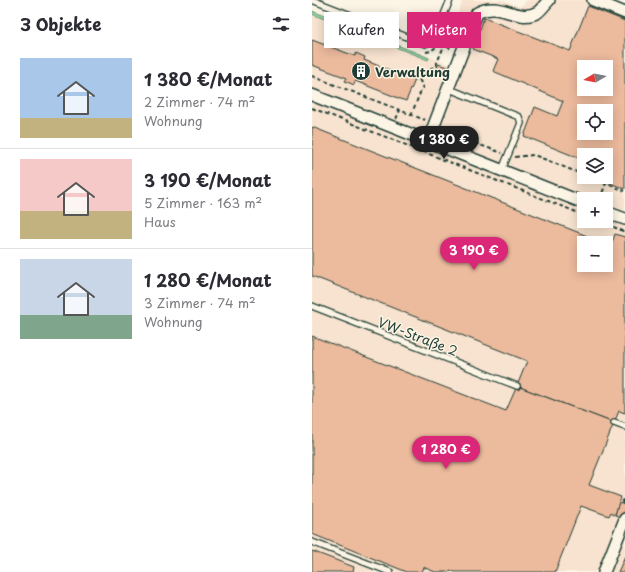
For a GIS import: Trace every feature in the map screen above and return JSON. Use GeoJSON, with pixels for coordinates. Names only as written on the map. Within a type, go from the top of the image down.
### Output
{"type":"FeatureCollection","features":[{"type":"Feature","properties":{"kind":"street"},"geometry":{"type":"LineString","coordinates":[[428,141],[474,16],[480,10],[496,6],[522,14],[529,14],[538,12],[549,0]]}},
{"type":"Feature","properties":{"kind":"street"},"geometry":{"type":"LineString","coordinates":[[593,0],[625,13]]}},
{"type":"Feature","properties":{"kind":"street"},"geometry":{"type":"LineString","coordinates":[[312,95],[577,200]]}},
{"type":"Feature","properties":{"kind":"street"},"geometry":{"type":"LineString","coordinates":[[613,215],[625,219]]}},
{"type":"Feature","properties":{"kind":"street"},"geometry":{"type":"LineString","coordinates":[[604,572],[625,518]]}},
{"type":"Feature","properties":{"kind":"lane"},"geometry":{"type":"LineString","coordinates":[[312,0],[425,44],[434,39],[450,0]]}},
{"type":"Feature","properties":{"kind":"lane"},"geometry":{"type":"LineString","coordinates":[[447,88],[519,117],[521,123],[502,170]]}},
{"type":"Feature","properties":{"kind":"lane","name":"VW-Straße 2"},"geometry":{"type":"LineString","coordinates":[[312,306],[517,386]]}},
{"type":"Feature","properties":{"kind":"lane"},"geometry":{"type":"LineString","coordinates":[[614,423],[625,427]]}},
{"type":"Feature","properties":{"kind":"lane"},"geometry":{"type":"LineString","coordinates":[[312,542],[390,572]]}},
{"type":"Feature","properties":{"kind":"path"},"geometry":{"type":"LineString","coordinates":[[418,77],[436,65],[443,48]]}},
{"type":"Feature","properties":{"kind":"path"},"geometry":{"type":"LineString","coordinates":[[411,115],[423,86],[415,73]]}},
{"type":"Feature","properties":{"kind":"path"},"geometry":{"type":"LineString","coordinates":[[312,76],[411,115],[434,125],[440,130],[508,156],[534,155],[577,172]]}},
{"type":"Feature","properties":{"kind":"path"},"geometry":{"type":"LineString","coordinates":[[312,108],[577,213]]}},
{"type":"Feature","properties":{"kind":"path"},"geometry":{"type":"LineString","coordinates":[[608,184],[625,191]]}},
{"type":"Feature","properties":{"kind":"path"},"geometry":{"type":"LineString","coordinates":[[613,227],[625,232]]}},
{"type":"Feature","properties":{"kind":"path"},"geometry":{"type":"LineString","coordinates":[[622,503],[625,497]]}},
{"type":"Feature","properties":{"kind":"shaded area"},"geometry":{"type":"Polygon","coordinates":[[[463,0],[503,0],[520,7],[528,0],[609,0],[625,6],[625,572],[312,572],[312,10],[324,15],[324,48],[399,48],[399,45],[450,65],[457,48],[481,48],[481,12],[458,12],[463,0]]]}},
{"type":"Feature","properties":{"kind":"green space"},"geometry":{"type":"Polygon","coordinates":[[[312,11],[324,16],[324,19],[312,14],[312,11]]]}},
{"type":"Feature","properties":{"kind":"green space"},"geometry":{"type":"Polygon","coordinates":[[[399,46],[429,58],[428,60],[398,48],[399,46]]]}},
{"type":"Feature","properties":{"kind":"building"},"geometry":{"type":"Polygon","coordinates":[[[588,6],[625,21],[625,189],[612,184],[613,148],[577,148],[577,157],[524,136],[535,107],[557,116],[563,101],[493,71],[498,59],[473,49],[481,48],[481,26],[484,18],[570,51],[588,6]]]}},
{"type":"Feature","properties":{"kind":"building","name":"Verwaltung"},"geometry":{"type":"Polygon","coordinates":[[[312,40],[324,44],[324,48],[334,48],[355,56],[356,53],[365,57],[364,60],[415,80],[406,101],[355,81],[354,85],[345,81],[347,78],[312,65],[312,40]]]}},
{"type":"Feature","properties":{"kind":"building"},"geometry":{"type":"Polygon","coordinates":[[[438,64],[447,67],[445,71],[437,68],[438,64]]]}},
{"type":"Feature","properties":{"kind":"building"},"geometry":{"type":"Polygon","coordinates":[[[312,127],[587,236],[577,236],[577,272],[613,272],[613,240],[615,234],[625,237],[625,413],[619,411],[614,423],[517,386],[527,361],[312,276],[312,127]]]}},
{"type":"Feature","properties":{"kind":"building"},"geometry":{"type":"Polygon","coordinates":[[[312,336],[506,411],[517,386],[614,423],[589,485],[621,497],[615,515],[611,512],[609,516],[581,506],[555,572],[455,572],[450,570],[449,572],[435,572],[423,567],[421,572],[407,572],[312,534],[312,336]]]}},
{"type":"Feature","properties":{"kind":"building"},"geometry":{"type":"Polygon","coordinates":[[[619,502],[625,504],[625,518],[615,515],[619,502]]]}},
{"type":"Feature","properties":{"kind":"building"},"geometry":{"type":"Polygon","coordinates":[[[312,551],[354,567],[353,572],[312,572],[312,551]]]}},
{"type":"Feature","properties":{"kind":"building"},"geometry":{"type":"Polygon","coordinates":[[[625,556],[625,572],[618,572],[625,556]]]}},
{"type":"Feature","properties":{"kind":"place","name":"Verwaltung"},"geometry":{"type":"Point","coordinates":[361,71]}}]}
